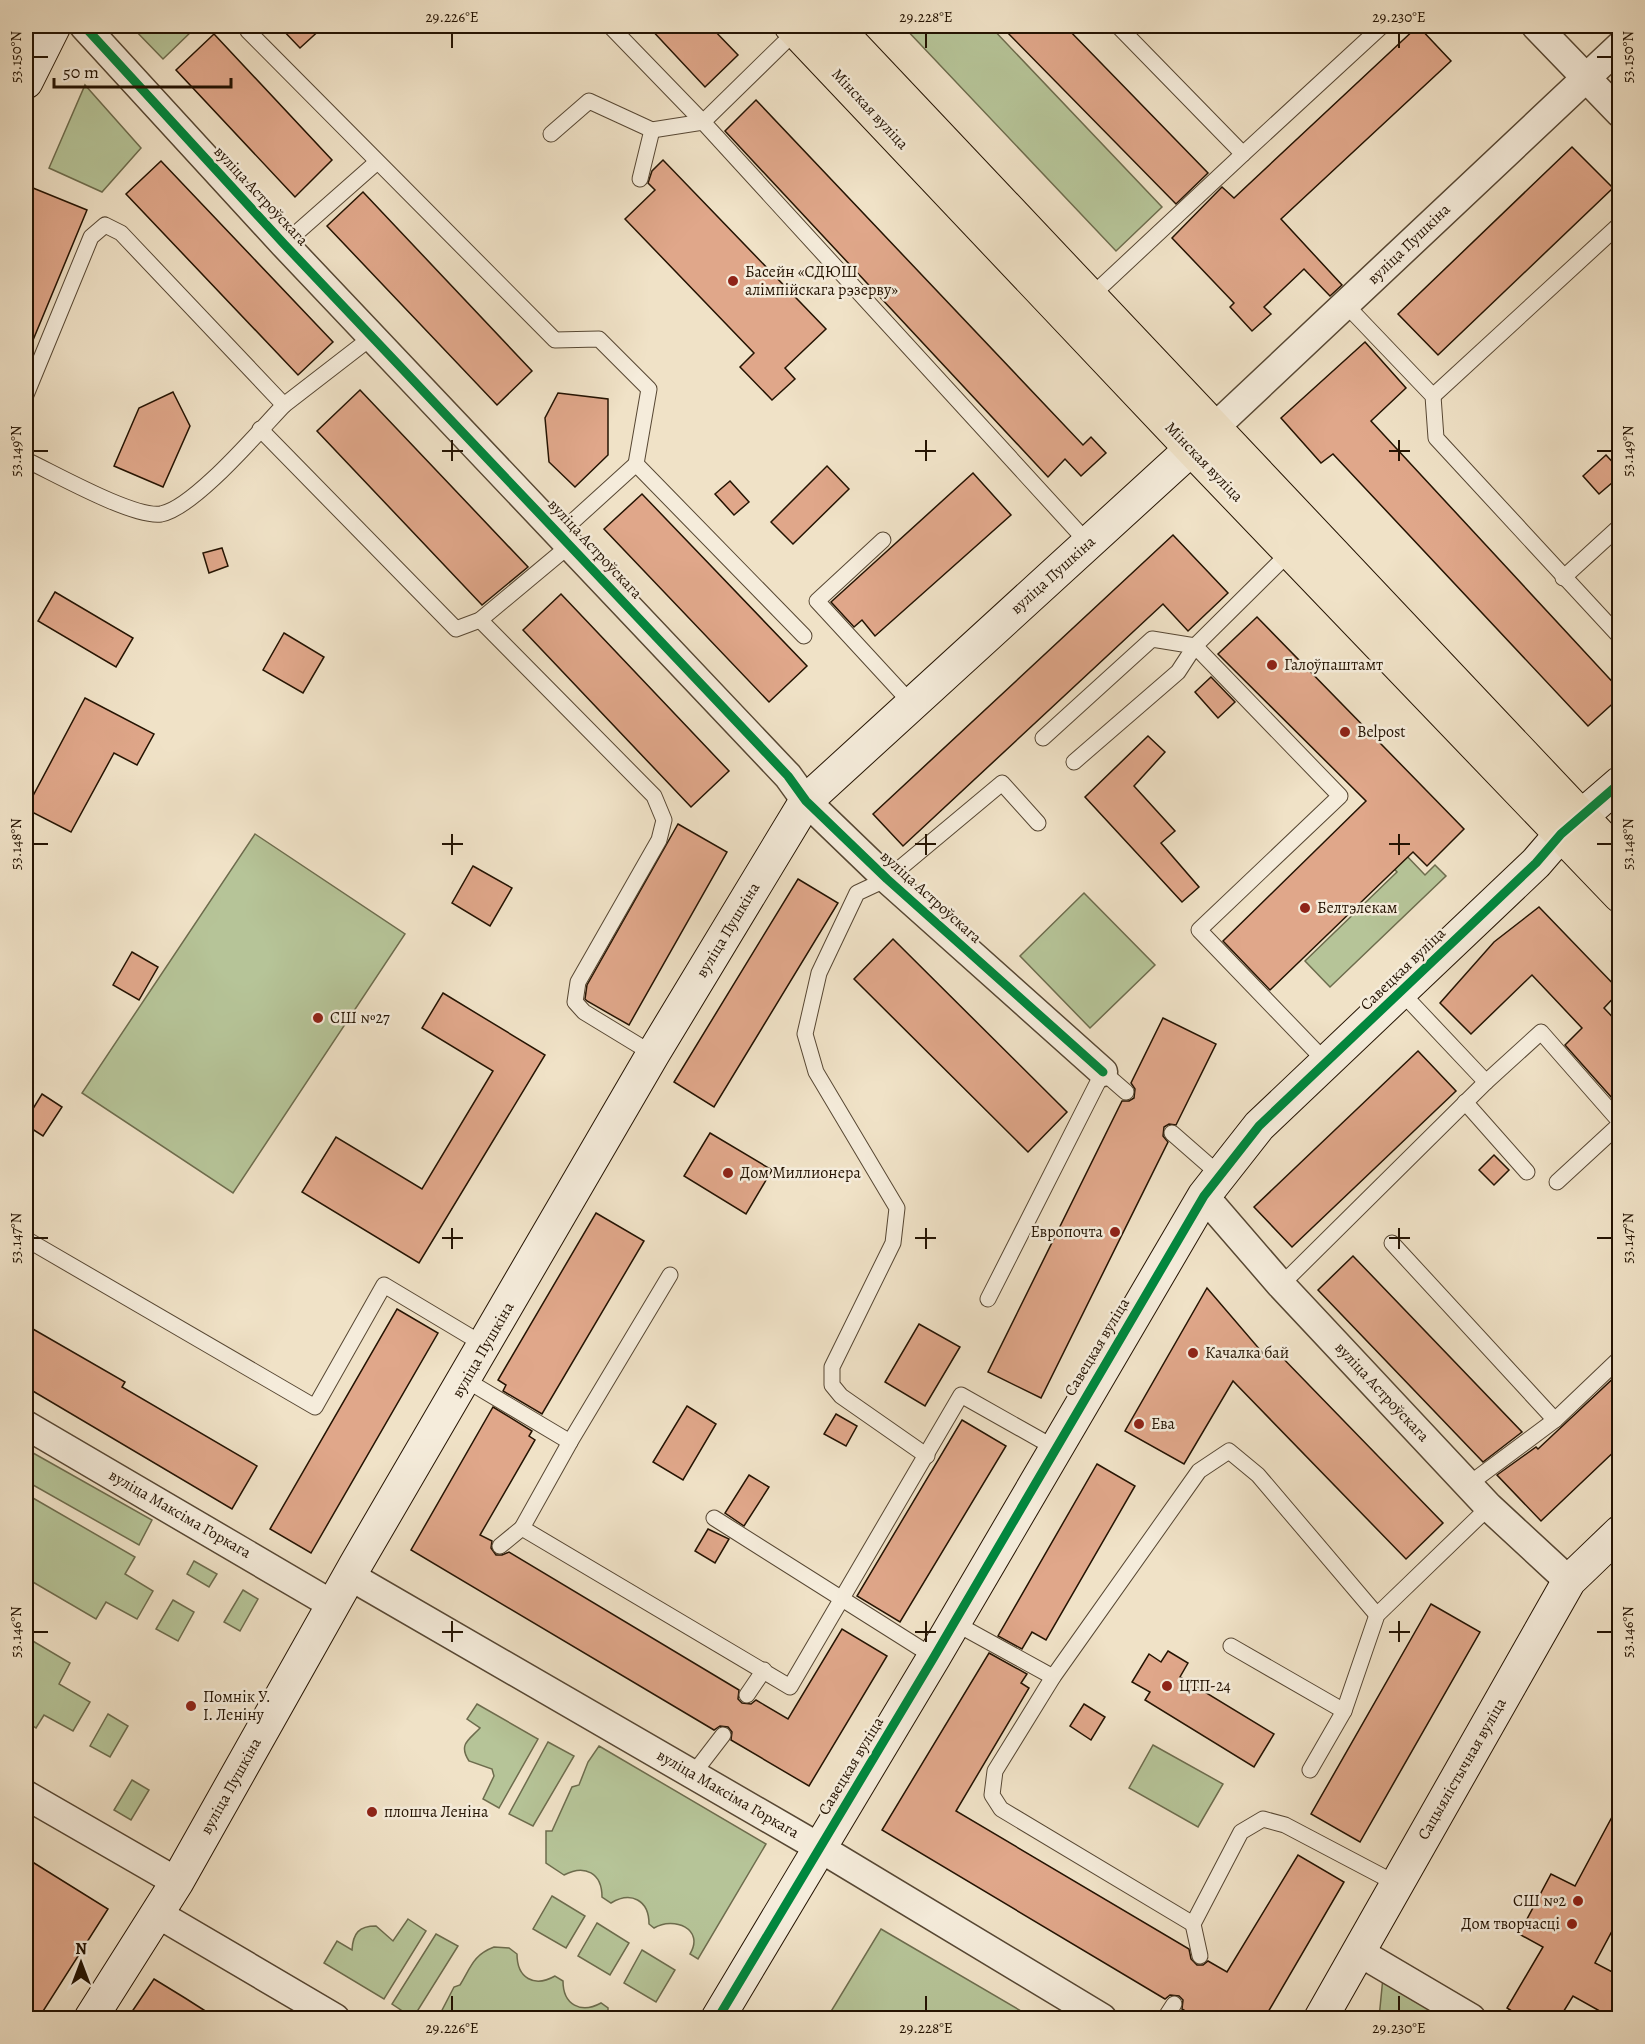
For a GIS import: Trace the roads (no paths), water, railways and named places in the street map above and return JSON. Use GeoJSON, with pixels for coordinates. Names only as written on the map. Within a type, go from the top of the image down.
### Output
{"type":"FeatureCollection","features":[{"type":"Feature","properties":{"kind":"main road","name":"Мінская вуліца"},"geometry":{"type":"LineString","coordinates":[[835,26],[1090,297],[1290,552],[1571,825],[1620,856]]}},
{"type":"Feature","properties":{"kind":"main road","name":"Мінская вуліца"},"geometry":{"type":"LineString","coordinates":[[793,28],[1202,439],[1571,825],[1620,896]]}},
{"type":"Feature","properties":{"kind":"street"},"geometry":{"type":"LineString","coordinates":[[26,82],[54,26]]}},
{"type":"Feature","properties":{"kind":"street","name":"вуліца Астроўскага"},"geometry":{"type":"LineString","coordinates":[[84,26],[284,244],[788,776],[806,801],[887,879],[1103,1072]]}},
{"type":"Feature","properties":{"kind":"street"},"geometry":{"type":"LineString","coordinates":[[1536,26],[1620,113]]}},
{"type":"Feature","properties":{"kind":"street","name":"вуліца Пушкіна"},"geometry":{"type":"LineString","coordinates":[[91,2019],[177,1882],[333,1605],[486,1346],[653,1053],[806,801],[1202,439],[1584,77],[1620,46]]}},
{"type":"Feature","properties":{"kind":"street","name":"Савецкая вуліца"},"geometry":{"type":"LineString","coordinates":[[718,2019],[1212,1186],[1259,1126],[1536,862],[1571,825],[1620,783]]}},
{"type":"Feature","properties":{"kind":"street","name":"вуліца Астроўскага"},"geometry":{"type":"LineString","coordinates":[[1212,1186],[1281,1285],[1489,1508],[1569,1581]]}},
{"type":"Feature","properties":{"kind":"street","name":"вуліца Максіма Горкага"},"geometry":{"type":"LineString","coordinates":[[26,1425],[333,1605]]}},
{"type":"Feature","properties":{"kind":"street","name":"Сацыялістычная вуліца"},"geometry":{"type":"LineString","coordinates":[[1321,2019],[1569,1581],[1620,1532]]}},
{"type":"Feature","properties":{"kind":"street","name":"вуліца Максіма Горкага"},"geometry":{"type":"LineString","coordinates":[[350,1576],[820,1848],[1102,2019]]}},
{"type":"Feature","properties":{"kind":"street"},"geometry":{"type":"LineString","coordinates":[[26,1795],[177,1882]]}},
{"type":"Feature","properties":{"kind":"street"},"geometry":{"type":"LineString","coordinates":[[158,1914],[335,2019]]}},
{"type":"Feature","properties":{"kind":"street"},"geometry":{"type":"LineString","coordinates":[[1359,1952],[1471,2019]]}},
{"type":"Feature","properties":{"kind":"lane"},"geometry":{"type":"LineString","coordinates":[[246,26],[248,31],[555,340],[600,339],[649,388],[636,464],[565,539],[480,620],[456,629],[260,429]]}},
{"type":"Feature","properties":{"kind":"lane"},"geometry":{"type":"LineString","coordinates":[[610,26],[703,122],[1088,543]]}},
{"type":"Feature","properties":{"kind":"lane"},"geometry":{"type":"LineString","coordinates":[[1118,26],[1243,154]]}},
{"type":"Feature","properties":{"kind":"lane"},"geometry":{"type":"LineString","coordinates":[[551,134],[589,102],[652,130],[703,122],[793,28]]}},
{"type":"Feature","properties":{"kind":"lane"},"geometry":{"type":"LineString","coordinates":[[1090,297],[1375,28]]}},
{"type":"Feature","properties":{"kind":"lane"},"geometry":{"type":"LineString","coordinates":[[640,179],[652,130]]}},
{"type":"Feature","properties":{"kind":"lane"},"geometry":{"type":"LineString","coordinates":[[284,244],[377,162]]}},
{"type":"Feature","properties":{"kind":"lane"},"geometry":{"type":"LineString","coordinates":[[1433,396],[1620,224]]}},
{"type":"Feature","properties":{"kind":"lane"},"geometry":{"type":"LineString","coordinates":[[26,395],[92,237],[105,225],[121,233],[284,405]]}},
{"type":"Feature","properties":{"kind":"lane"},"geometry":{"type":"LineString","coordinates":[[1346,305],[1433,396],[1436,438],[1620,637]]}},
{"type":"Feature","properties":{"kind":"lane"},"geometry":{"type":"LineString","coordinates":[[26,460],[136,511],[162,514],[192,498],[284,405],[372,337]]}},
{"type":"Feature","properties":{"kind":"lane"},"geometry":{"type":"LineString","coordinates":[[636,464],[804,636]]}},
{"type":"Feature","properties":{"kind":"lane"},"geometry":{"type":"LineString","coordinates":[[1563,578],[1620,526]]}},
{"type":"Feature","properties":{"kind":"lane"},"geometry":{"type":"LineString","coordinates":[[883,540],[817,601],[912,704]]}},
{"type":"Feature","properties":{"kind":"lane"},"geometry":{"type":"LineString","coordinates":[[1074,762],[1178,672],[1195,646],[1290,552]]}},
{"type":"Feature","properties":{"kind":"lane"},"geometry":{"type":"LineString","coordinates":[[480,620],[654,796],[664,820],[659,840],[578,982],[575,1002],[584,1012],[653,1053]]}},
{"type":"Feature","properties":{"kind":"lane"},"geometry":{"type":"LineString","coordinates":[[1043,738],[1152,639],[1195,646],[1340,796],[1199,930],[1327,1063]]}},
{"type":"Feature","properties":{"kind":"lane"},"geometry":{"type":"LineString","coordinates":[[927,1456],[841,1396],[832,1385],[832,1366],[893,1243],[897,1208],[816,1072],[805,1034],[819,973],[856,893],[887,879],[1002,783],[1038,823]]}},
{"type":"Feature","properties":{"kind":"lane"},"geometry":{"type":"LineString","coordinates":[[1401,992],[1485,1082]]}},
{"type":"Feature","properties":{"kind":"lane"},"geometry":{"type":"LineString","coordinates":[[1281,1285],[1485,1082],[1541,1032],[1620,1123],[1557,1182]]}},
{"type":"Feature","properties":{"kind":"lane"},"geometry":{"type":"LineString","coordinates":[[988,1299],[1103,1072],[1126,1092]]}},
{"type":"Feature","properties":{"kind":"lane"},"geometry":{"type":"LineString","coordinates":[[1465,1102],[1527,1172]]}},
{"type":"Feature","properties":{"kind":"lane"},"geometry":{"type":"LineString","coordinates":[[1172,1133],[1212,1186]]}},
{"type":"Feature","properties":{"kind":"lane"},"geometry":{"type":"LineString","coordinates":[[26,1239],[315,1407],[384,1285],[486,1346]]}},
{"type":"Feature","properties":{"kind":"lane"},"geometry":{"type":"LineString","coordinates":[[1392,1242],[1555,1420]]}},
{"type":"Feature","properties":{"kind":"lane"},"geometry":{"type":"LineString","coordinates":[[500,1546],[522,1528],[570,1442],[670,1275]]}},
{"type":"Feature","properties":{"kind":"lane"},"geometry":{"type":"LineString","coordinates":[[1469,1484],[1555,1420],[1620,1358]]}},
{"type":"Feature","properties":{"kind":"lane"},"geometry":{"type":"LineString","coordinates":[[466,1380],[570,1442]]}},
{"type":"Feature","properties":{"kind":"lane"},"geometry":{"type":"LineString","coordinates":[[522,1528],[790,1687],[961,1395],[1055,1448]]}},
{"type":"Feature","properties":{"kind":"lane"},"geometry":{"type":"LineString","coordinates":[[1193,1924],[1001,1809],[992,1794],[995,1771],[1053,1677],[1199,1471],[1229,1451],[1258,1475],[1377,1615]]}},
{"type":"Feature","properties":{"kind":"lane"},"geometry":{"type":"LineString","coordinates":[[1310,1770],[1344,1711],[1377,1615],[1489,1508]]}},
{"type":"Feature","properties":{"kind":"lane"},"geometry":{"type":"LineString","coordinates":[[714,1518],[934,1657]]}},
{"type":"Feature","properties":{"kind":"lane"},"geometry":{"type":"LineString","coordinates":[[953,1622],[1053,1677]]}},
{"type":"Feature","properties":{"kind":"lane"},"geometry":{"type":"LineString","coordinates":[[1231,1646],[1344,1711]]}},
{"type":"Feature","properties":{"kind":"lane"},"geometry":{"type":"LineString","coordinates":[[747,1695],[764,1671]]}},
{"type":"Feature","properties":{"kind":"lane"},"geometry":{"type":"LineString","coordinates":[[693,1774],[723,1735]]}},
{"type":"Feature","properties":{"kind":"lane"},"geometry":{"type":"LineString","coordinates":[[1200,1956],[1193,1924],[1241,1832],[1263,1819],[1285,1825],[1397,1884]]}},
{"type":"Feature","properties":{"kind":"lane"},"geometry":{"type":"LineString","coordinates":[[1165,2019],[1173,2004]]}},
{"type":"Feature","properties":{"kind":"place","name":"Басейн «СДЮШ алімпійскага рэзерву»"},"geometry":{"type":"Point","coordinates":[733,281]}},
{"type":"Feature","properties":{"kind":"place","name":"Галоўпаштамт"},"geometry":{"type":"Point","coordinates":[1272,665]}},
{"type":"Feature","properties":{"kind":"place","name":"Belpost"},"geometry":{"type":"Point","coordinates":[1345,732]}},
{"type":"Feature","properties":{"kind":"place","name":"Белтэлекам"},"geometry":{"type":"Point","coordinates":[1305,908]}},
{"type":"Feature","properties":{"kind":"place","name":"СШ №27"},"geometry":{"type":"Point","coordinates":[318,1018]}},
{"type":"Feature","properties":{"kind":"place","name":"Дом Миллионера"},"geometry":{"type":"Point","coordinates":[728,1173]}},
{"type":"Feature","properties":{"kind":"place","name":"Европочта"},"geometry":{"type":"Point","coordinates":[1115,1232]}},
{"type":"Feature","properties":{"kind":"place","name":"Качалка бай"},"geometry":{"type":"Point","coordinates":[1193,1353]}},
{"type":"Feature","properties":{"kind":"place","name":"Ева"},"geometry":{"type":"Point","coordinates":[1139,1424]}},
{"type":"Feature","properties":{"kind":"place","name":"ЦТП-24"},"geometry":{"type":"Point","coordinates":[1167,1686]}},
{"type":"Feature","properties":{"kind":"place","name":"Помнік У. І. Леніну"},"geometry":{"type":"Point","coordinates":[191,1706]}},
{"type":"Feature","properties":{"kind":"place","name":"плошча Леніна"},"geometry":{"type":"Point","coordinates":[372,1812]}},
{"type":"Feature","properties":{"kind":"place","name":"СШ №2"},"geometry":{"type":"Point","coordinates":[1578,1901]}},
{"type":"Feature","properties":{"kind":"place","name":"Дом творчасці"},"geometry":{"type":"Point","coordinates":[1572,1924]}}]}
